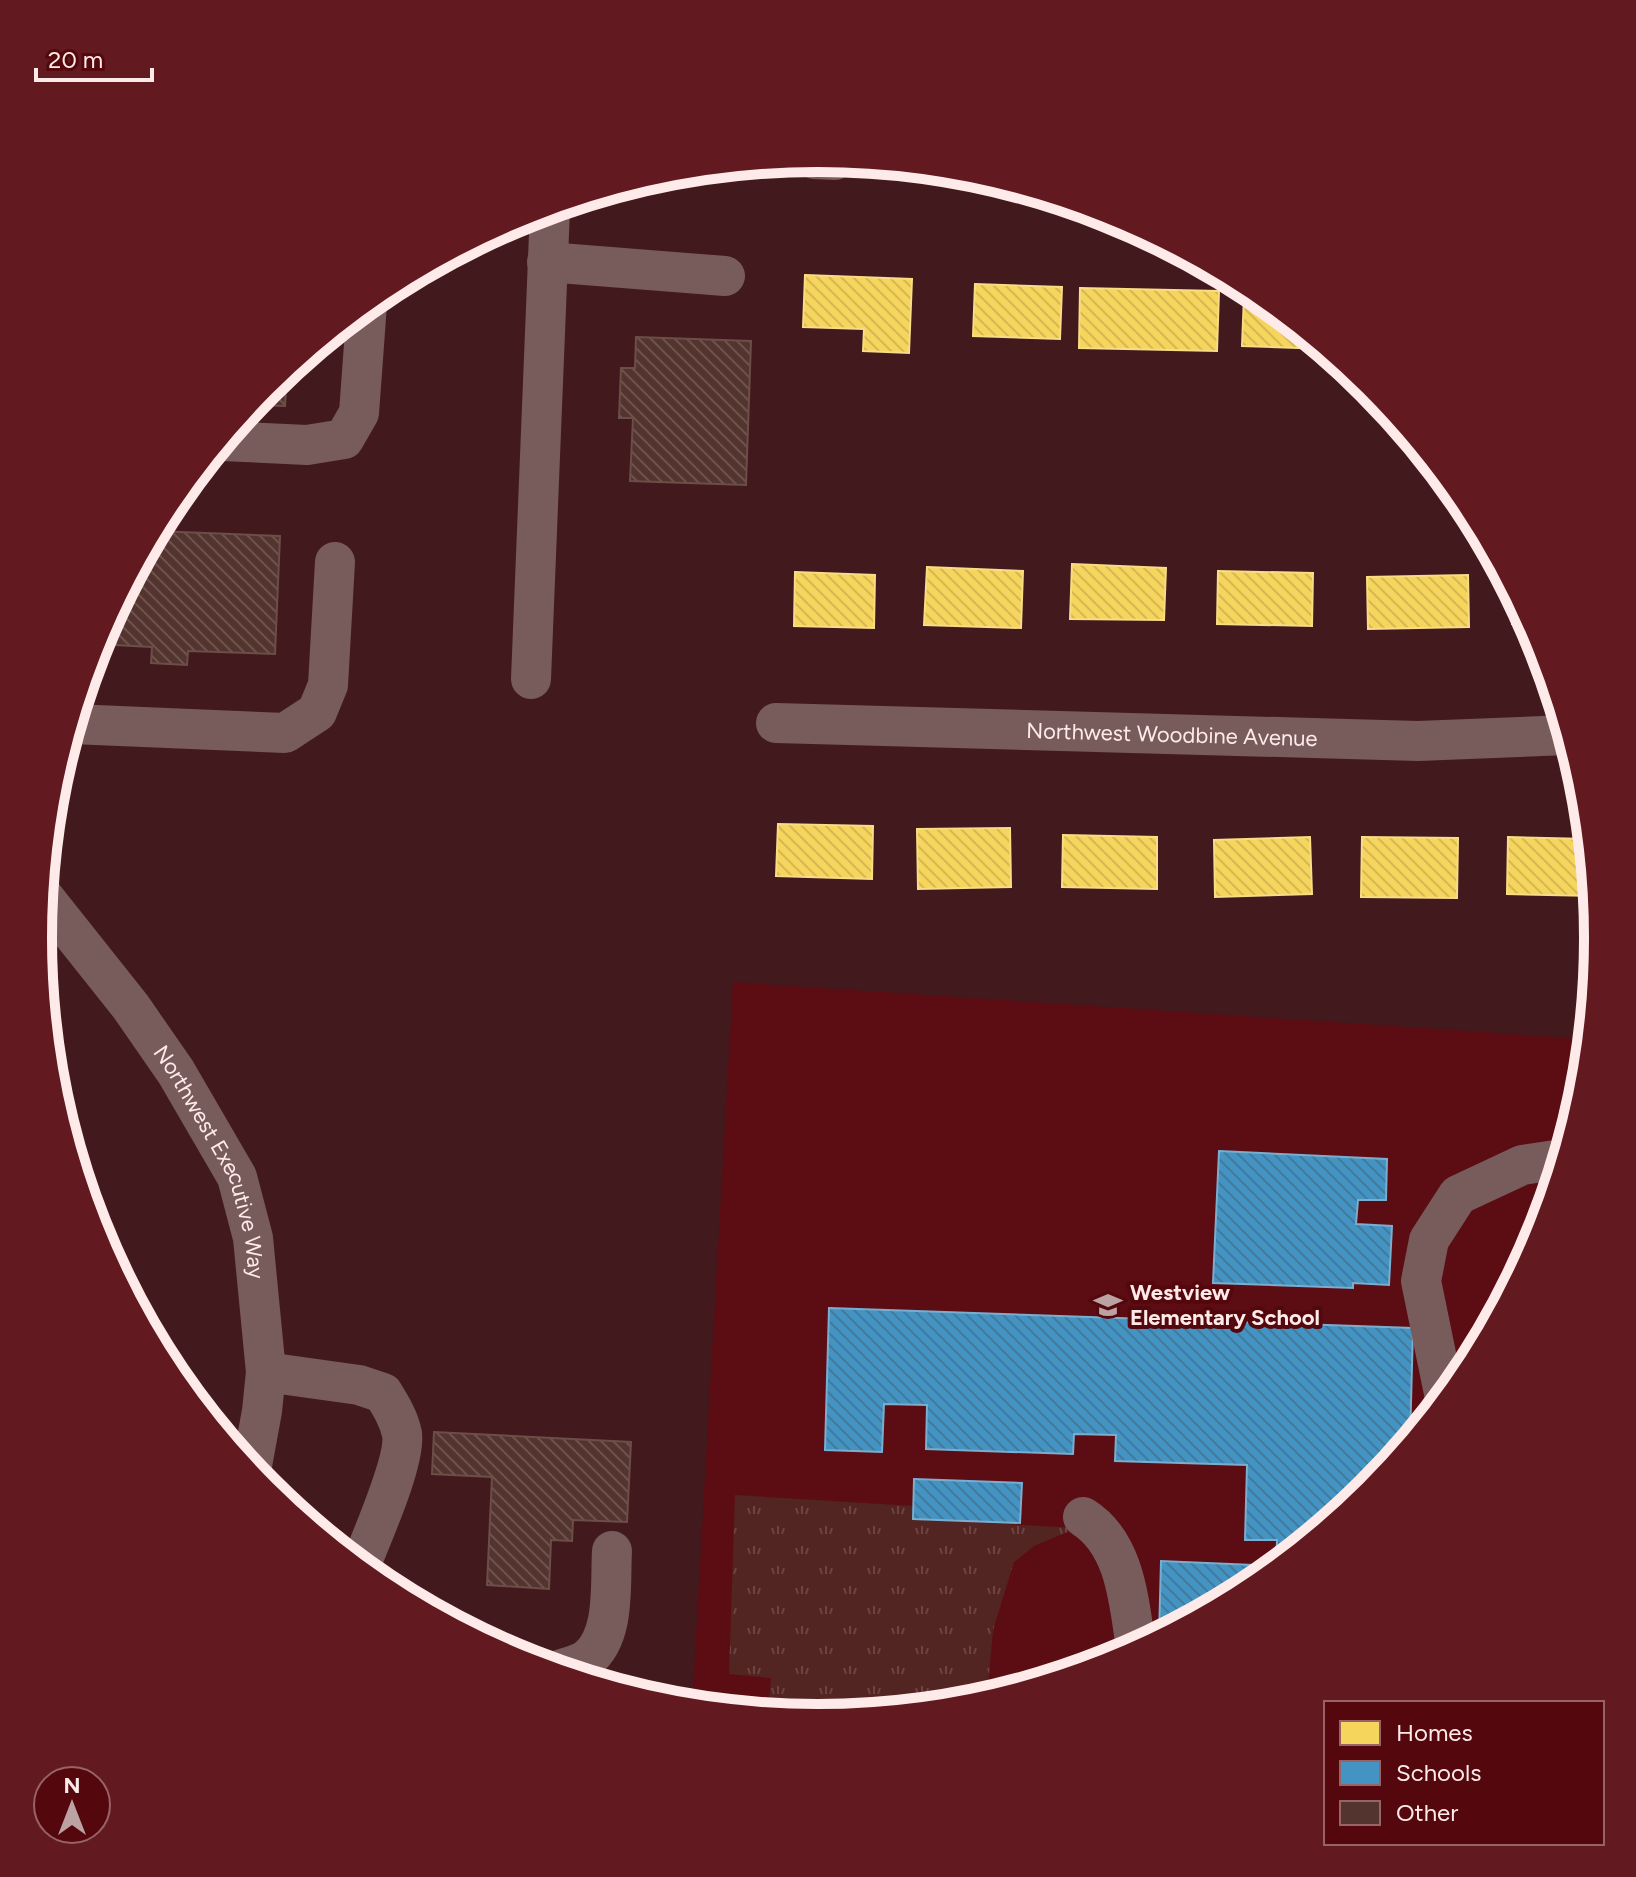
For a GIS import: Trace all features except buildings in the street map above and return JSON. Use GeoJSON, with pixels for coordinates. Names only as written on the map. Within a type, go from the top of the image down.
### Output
{"type":"FeatureCollection","features":[{"type":"Feature","properties":{"kind":"street"},"geometry":{"type":"LineString","coordinates":[[531,679],[549,222]]}},
{"type":"Feature","properties":{"kind":"street"},"geometry":{"type":"LineString","coordinates":[[547,262],[725,276]]}},
{"type":"Feature","properties":{"kind":"street"},"geometry":{"type":"LineString","coordinates":[[235,442],[307,445],[344,439],[359,413],[366,321]]}},
{"type":"Feature","properties":{"kind":"street"},"geometry":{"type":"LineString","coordinates":[[83,724],[285,733],[317,712],[328,685],[335,562]]}},
{"type":"Feature","properties":{"kind":"street","name":"Northwest Woodbine Avenue"},"geometry":{"type":"LineString","coordinates":[[776,723],[1418,741],[1557,735]]}},
{"type":"Feature","properties":{"kind":"street","name":"Northwest Executive Way"},"geometry":{"type":"LineString","coordinates":[[53,917],[149,1033],[214,1133],[237,1177],[253,1238],[266,1372],[254,1456]]}},
{"type":"Feature","properties":{"kind":"street"},"geometry":{"type":"LineString","coordinates":[[1442,1383],[1421,1281],[1429,1240],[1458,1195],[1522,1165],[1551,1161]]}},
{"type":"Feature","properties":{"kind":"street"},"geometry":{"type":"LineString","coordinates":[[266,1372],[359,1385],[383,1393],[395,1413],[402,1436],[398,1464],[364,1555]]}},
{"type":"Feature","properties":{"kind":"street"},"geometry":{"type":"LineString","coordinates":[[1083,1517],[1095,1524],[1116,1556],[1127,1585],[1134,1636]]}},
{"type":"Feature","properties":{"kind":"street"},"geometry":{"type":"LineString","coordinates":[[574,1665],[586,1660],[601,1643],[608,1614],[612,1551]]}},
{"type":"Feature","properties":{"kind":"shaded area","name":"Westview Elementary School"},"geometry":{"type":"Polygon","coordinates":[[[733,982],[1577,1038],[1558,1137],[1543,1185],[1526,1232],[1481,1322],[1426,1405],[1394,1444],[1360,1480],[1284,1546],[1244,1575],[1157,1626],[1064,1664],[1016,1678],[967,1690],[868,1703],[768,1703],[693,1694],[733,982]]]}},
{"type":"Feature","properties":{"kind":"green space"},"geometry":{"type":"Polygon","coordinates":[[[735,1495],[913,1506],[913,1519],[1077,1528],[1034,1546],[1014,1562],[993,1630],[988,1685],[918,1698],[868,1703],[769,1703],[771,1678],[729,1674],[735,1495]]]}},
{"type":"Feature","properties":{"kind":"place","name":"Westview Elementary School"},"geometry":{"type":"Point","coordinates":[1108,1305]}}]}
